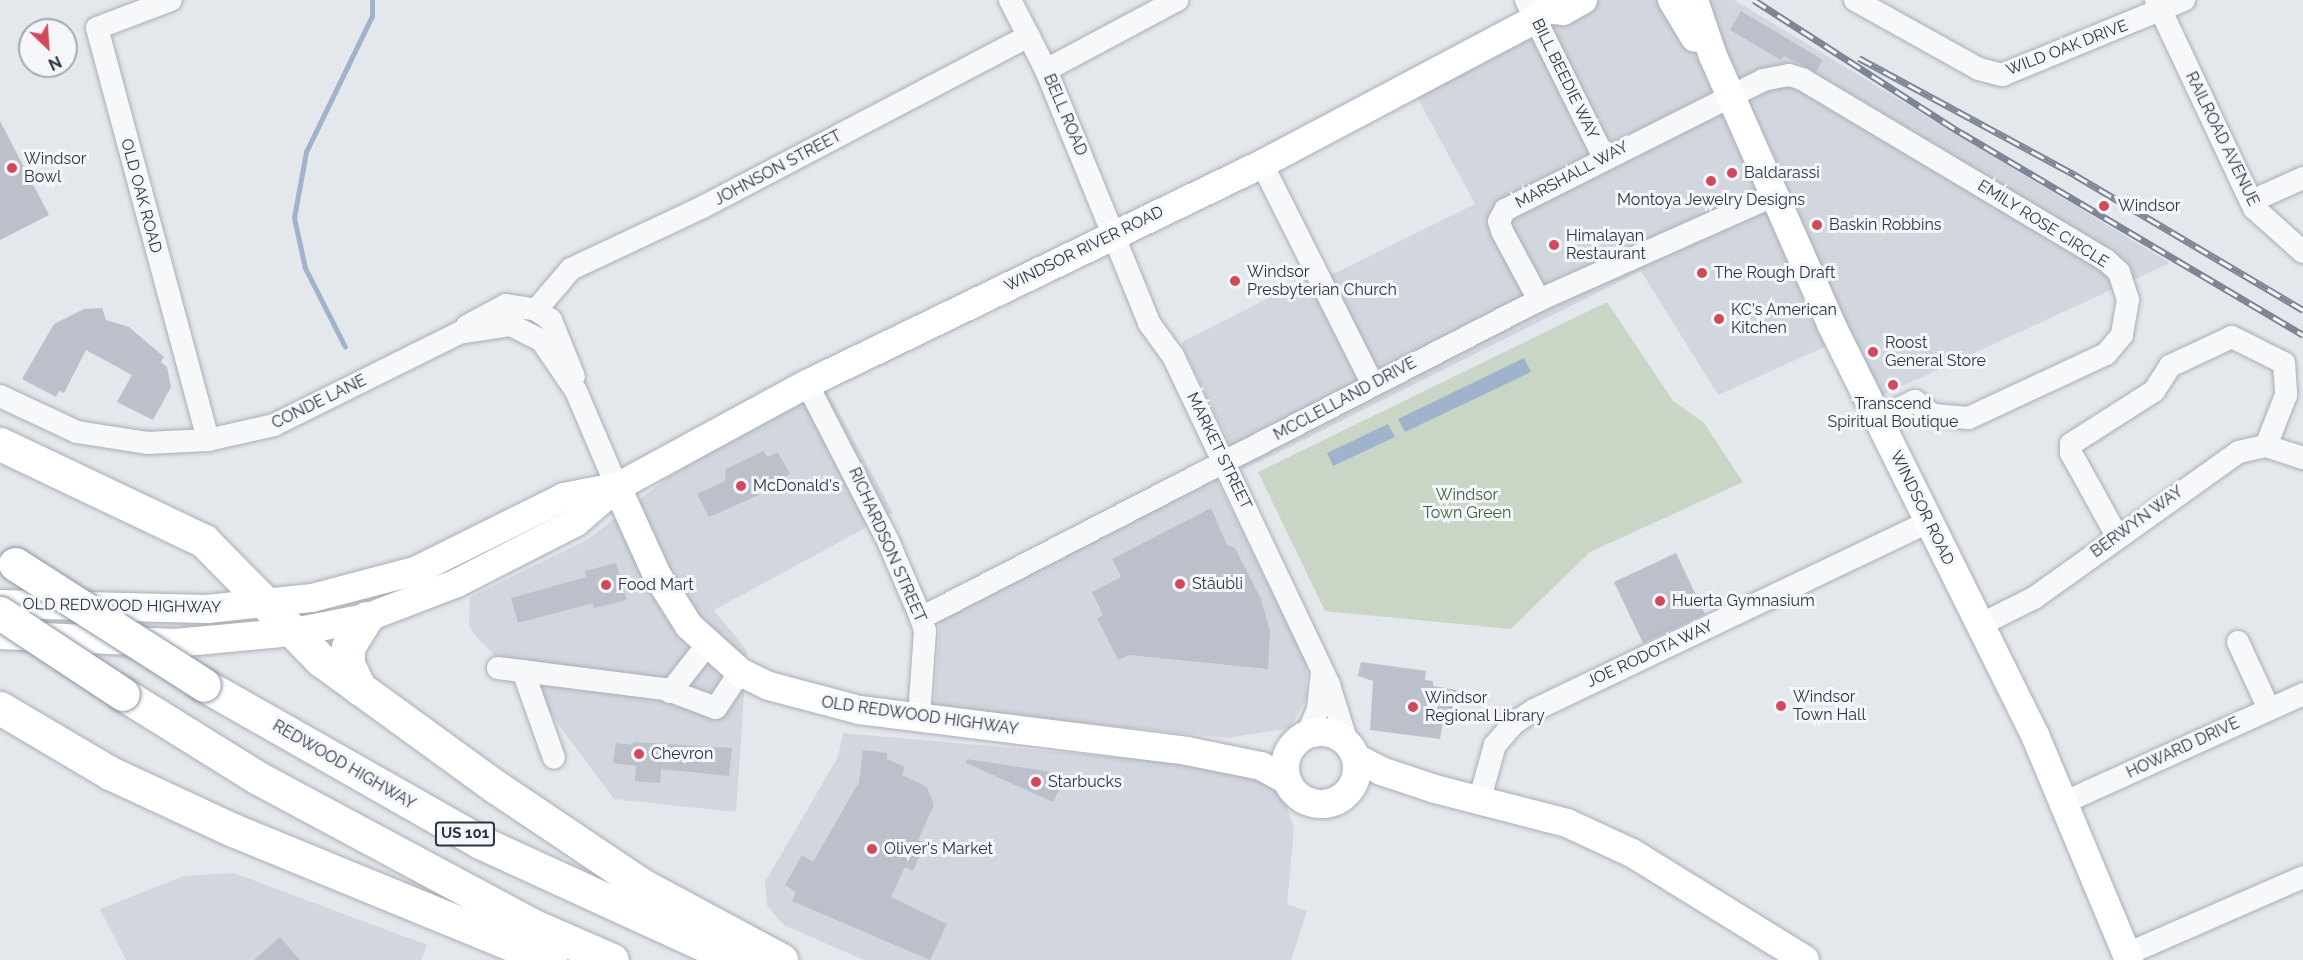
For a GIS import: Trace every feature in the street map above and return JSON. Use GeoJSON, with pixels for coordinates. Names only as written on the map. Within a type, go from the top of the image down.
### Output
{"type":"FeatureCollection","features":[{"type":"Feature","properties":{"kind":"highway"},"geometry":{"type":"LineString","coordinates":[[0,444],[204,541],[294,632],[360,689],[642,885],[781,960]]}},
{"type":"Feature","properties":{"kind":"highway","name":"REDWOOD HIGHWAY"},"geometry":{"type":"LineString","coordinates":[[7,559],[204,686],[480,842],[738,960]]}},
{"type":"Feature","properties":{"kind":"highway","name":"US 101"},"geometry":{"type":"LineString","coordinates":[[0,613],[123,694],[279,790],[532,926],[612,960]]}},
{"type":"Feature","properties":{"kind":"highway"},"geometry":{"type":"LineString","coordinates":[[360,689],[348,664],[348,647],[366,618]]}},
{"type":"Feature","properties":{"kind":"highway"},"geometry":{"type":"LineString","coordinates":[[0,708],[110,773],[233,830],[550,960]]}},
{"type":"Feature","properties":{"kind":"main road","name":"WINDSOR RIVER ROAD"},"geometry":{"type":"LineString","coordinates":[[617,487],[807,384],[1113,234],[1262,165],[1542,7],[1563,11],[1582,0]]}},
{"type":"Feature","properties":{"kind":"main road","name":"WINDSOR ROAD"},"geometry":{"type":"LineString","coordinates":[[1672,0],[1702,50],[1713,56]]}},
{"type":"Feature","properties":{"kind":"main road","name":"WINDSOR ROAD"},"geometry":{"type":"LineString","coordinates":[[1694,0],[1713,56],[1831,324],[1879,418],[1978,626],[2035,735],[2128,957]]}},
{"type":"Feature","properties":{"kind":"main road","name":"OLD REDWOOD HIGHWAY"},"geometry":{"type":"LineString","coordinates":[[0,604],[207,609],[312,598],[415,571],[564,497],[617,487]]}},
{"type":"Feature","properties":{"kind":"main road","name":"OLD REDWOOD HIGHWAY"},"geometry":{"type":"LineString","coordinates":[[0,636],[175,643],[294,632],[366,618],[457,583],[576,522],[617,487]]}},
{"type":"Feature","properties":{"kind":"main road","name":"OLD REDWOOD HIGHWAY"},"geometry":{"type":"LineString","coordinates":[[617,487],[672,603],[707,645],[740,672],[826,704],[1187,751],[1261,766],[1286,780]]}},
{"type":"Feature","properties":{"kind":"main road"},"geometry":{"type":"LineString","coordinates":[[1351,750],[1356,779],[1344,797],[1334,803],[1312,804],[1293,793],[1286,780],[1285,759],[1302,738],[1328,732],[1381,771],[1435,789],[1480,798],[1567,823],[1632,853],[1805,960]]}},
{"type":"Feature","properties":{"kind":"main road","name":"OLD REDWOOD HIGHWAY"},"geometry":{"type":"LineString","coordinates":[[1187,751],[1302,738]]}},
{"type":"Feature","properties":{"kind":"main road"},"geometry":{"type":"LineString","coordinates":[[1344,797],[1435,789]]}},
{"type":"Feature","properties":{"kind":"street","name":"OLD OAK ROAD"},"geometry":{"type":"LineString","coordinates":[[171,0],[97,28],[208,440]]}},
{"type":"Feature","properties":{"kind":"street","name":"BELL ROAD"},"geometry":{"type":"LineString","coordinates":[[1010,0],[1046,70],[1113,234]]}},
{"type":"Feature","properties":{"kind":"street"},"geometry":{"type":"LineString","coordinates":[[1046,70],[1177,0]]}},
{"type":"Feature","properties":{"kind":"street","name":"WILD OAK DRIVE"},"geometry":{"type":"LineString","coordinates":[[1855,0],[1978,69],[2002,75],[2158,6],[2184,0]]}},
{"type":"Feature","properties":{"kind":"street","name":"RAILROAD AVENUE"},"geometry":{"type":"LineString","coordinates":[[2158,6],[2254,208],[2303,252]]}},
{"type":"Feature","properties":{"kind":"street","name":"BILL BEEDIE WAY"},"geometry":{"type":"LineString","coordinates":[[1542,7],[1604,158]]}},
{"type":"Feature","properties":{"kind":"street","name":"JOHNSON STREET"},"geometry":{"type":"LineString","coordinates":[[536,310],[571,269],[703,207],[1029,36]]}},
{"type":"Feature","properties":{"kind":"street","name":"EMILY ROSE CIRCLE"},"geometry":{"type":"LineString","coordinates":[[1730,96],[1776,76],[1802,79],[2106,260],[2119,272],[2128,318],[2106,354],[1969,418],[1933,415],[1915,401],[1879,418]]}},
{"type":"Feature","properties":{"kind":"street","name":"MARSHALL WAY"},"geometry":{"type":"LineString","coordinates":[[1539,300],[1499,221],[1505,210],[1730,96]]}},
{"type":"Feature","properties":{"kind":"street"},"geometry":{"type":"LineString","coordinates":[[1262,165],[1372,383]]}},
{"type":"Feature","properties":{"kind":"street"},"geometry":{"type":"LineString","coordinates":[[2252,201],[2303,178]]}},
{"type":"Feature","properties":{"kind":"street","name":"MCCLELLAND DRIVE"},"geometry":{"type":"LineString","coordinates":[[921,618],[1226,463],[1372,383],[1539,300],[1775,195]]}},
{"type":"Feature","properties":{"kind":"street","name":"MARKET STREET"},"geometry":{"type":"LineString","coordinates":[[1113,234],[1149,323],[1173,356],[1226,463],[1322,671],[1351,750]]}},
{"type":"Feature","properties":{"kind":"street","name":"CONDE LANE"},"geometry":{"type":"LineString","coordinates":[[0,396],[77,432],[147,443],[208,440],[274,425],[459,333],[492,309],[514,305],[536,310],[551,320],[573,366],[576,391]]}},
{"type":"Feature","properties":{"kind":"street","name":"CONDE LANE"},"geometry":{"type":"LineString","coordinates":[[459,333],[498,325],[534,333],[576,391],[617,487]]}},
{"type":"Feature","properties":{"kind":"street"},"geometry":{"type":"LineString","coordinates":[[2117,536],[2071,453],[2071,444],[2154,391],[2170,366],[2232,338],[2284,363],[2286,395],[2266,446],[2303,458]]}},
{"type":"Feature","properties":{"kind":"street","name":"RICHARDSON STREET"},"geometry":{"type":"LineString","coordinates":[[807,384],[888,541],[921,618],[925,631],[919,717]]}},
{"type":"Feature","properties":{"kind":"street","name":"BERWYN WAY"},"geometry":{"type":"LineString","coordinates":[[1978,626],[2034,598],[2216,464],[2239,452],[2266,446]]}},
{"type":"Feature","properties":{"kind":"street","name":"JOE RODOTA WAY"},"geometry":{"type":"LineString","coordinates":[[1480,798],[1495,745],[1514,723],[1534,710],[1928,522]]}},
{"type":"Feature","properties":{"kind":"street"},"geometry":{"type":"LineString","coordinates":[[2238,642],[2269,709]]}},
{"type":"Feature","properties":{"kind":"street"},"geometry":{"type":"LineString","coordinates":[[670,692],[707,645]]}},
{"type":"Feature","properties":{"kind":"street"},"geometry":{"type":"LineString","coordinates":[[498,668],[670,692],[716,708],[740,672]]}},
{"type":"Feature","properties":{"kind":"street"},"geometry":{"type":"LineString","coordinates":[[523,671],[554,758]]}},
{"type":"Feature","properties":{"kind":"street"},"geometry":{"type":"LineString","coordinates":[[1302,738],[1318,709],[1322,671]]}},
{"type":"Feature","properties":{"kind":"street","name":"HOWARD DRIVE"},"geometry":{"type":"LineString","coordinates":[[2063,803],[2303,694]]}},
{"type":"Feature","properties":{"kind":"street"},"geometry":{"type":"LineString","coordinates":[[2128,957],[2303,877]]}},
{"type":"Feature","properties":{"kind":"shaded area"},"geometry":{"type":"Polygon","coordinates":[[[1535,0],[1734,0],[2170,263],[1878,397],[1851,335],[1718,395],[1641,271],[1243,470],[1181,343],[1303,280],[1338,272],[1475,204],[1415,93],[1549,31],[1535,0]]]}},
{"type":"Feature","properties":{"kind":"shaded area"},"geometry":{"type":"Polygon","coordinates":[[[823,383],[893,513],[714,610],[747,651],[736,812],[614,799],[553,717],[473,633],[469,625],[470,597],[587,540],[666,479],[823,383]]]}},
{"type":"Feature","properties":{"kind":"shaded area"},"geometry":{"type":"Polygon","coordinates":[[[1215,476],[1307,664],[1306,699],[1290,728],[1228,738],[934,708],[940,620],[1215,476]]]}},
{"type":"Feature","properties":{"kind":"shaded area"},"geometry":{"type":"Polygon","coordinates":[[[843,733],[1249,769],[1283,793],[1294,829],[1287,904],[1307,911],[1291,960],[864,960],[784,925],[767,906],[765,882],[838,757],[843,733]]]}},
{"type":"Feature","properties":{"kind":"shaded area"},"geometry":{"type":"Polygon","coordinates":[[[234,873],[427,945],[421,960],[126,960],[100,909],[184,876],[234,873]]]}},
{"type":"Feature","properties":{"kind":"green space","name":"Windsor Town Green"},"geometry":{"type":"Polygon","coordinates":[[[1607,302],[1673,401],[1704,423],[1743,482],[1590,552],[1511,629],[1325,611],[1258,472],[1607,302]]]}},
{"type":"Feature","properties":{"kind":"water"},"geometry":{"type":"Polygon","coordinates":[[[1524,358],[1531,372],[1405,432],[1398,419],[1524,358]]]}},
{"type":"Feature","properties":{"kind":"water"},"geometry":{"type":"Polygon","coordinates":[[[1388,424],[1395,437],[1333,466],[1327,453],[1388,424]]]}},
{"type":"Feature","properties":{"kind":"building"},"geometry":{"type":"Polygon","coordinates":[[[1741,11],[1823,60],[1816,72],[1784,56],[1781,60],[1730,30],[1741,11]]]}},
{"type":"Feature","properties":{"kind":"building","name":"Windsor Bowl"},"geometry":{"type":"Polygon","coordinates":[[[0,121],[49,215],[0,240],[0,121]]]}},
{"type":"Feature","properties":{"kind":"building"},"geometry":{"type":"Polygon","coordinates":[[[102,308],[106,320],[129,327],[164,357],[161,362],[167,367],[171,387],[153,420],[117,402],[132,375],[86,350],[64,393],[59,391],[56,397],[22,379],[54,324],[84,309],[102,308]]]}},
{"type":"Feature","properties":{"kind":"building","name":"McDonald's"},"geometry":{"type":"Polygon","coordinates":[[[763,451],[768,457],[778,452],[790,474],[757,491],[759,495],[709,517],[697,494],[725,481],[726,469],[763,451]]]}},
{"type":"Feature","properties":{"kind":"building","name":"Stäubli"},"geometry":{"type":"Polygon","coordinates":[[[1211,508],[1227,545],[1235,548],[1261,599],[1270,631],[1268,669],[1130,655],[1118,660],[1097,618],[1103,615],[1092,592],[1121,577],[1112,559],[1211,508]]]}},
{"type":"Feature","properties":{"kind":"building","name":"Huerta Gymnasium"},"geometry":{"type":"Polygon","coordinates":[[[1676,553],[1705,614],[1643,643],[1614,582],[1676,553]]]}},
{"type":"Feature","properties":{"kind":"building"},"geometry":{"type":"Polygon","coordinates":[[[616,563],[627,600],[594,608],[593,603],[518,623],[511,598],[586,577],[585,571],[616,563]]]}},
{"type":"Feature","properties":{"kind":"building","name":"Windsor Regional Library"},"geometry":{"type":"Polygon","coordinates":[[[1361,662],[1426,671],[1425,680],[1433,681],[1433,686],[1456,690],[1452,716],[1444,716],[1440,739],[1370,730],[1373,681],[1358,676],[1361,662]]]}},
{"type":"Feature","properties":{"kind":"building"},"geometry":{"type":"Polygon","coordinates":[[[633,742],[732,748],[729,776],[661,769],[660,783],[635,781],[636,766],[613,763],[616,743],[633,745],[633,742]]]}},
{"type":"Feature","properties":{"kind":"building","name":"Oliver's Market"},"geometry":{"type":"Polygon","coordinates":[[[863,750],[887,753],[887,759],[905,767],[902,775],[927,787],[934,805],[918,840],[925,843],[913,871],[905,867],[891,897],[947,924],[930,960],[792,901],[796,892],[785,885],[802,855],[813,862],[859,782],[863,750]]]}},
{"type":"Feature","properties":{"kind":"building","name":"Starbucks"},"geometry":{"type":"Polygon","coordinates":[[[967,759],[1064,774],[1063,783],[1053,802],[966,763],[967,759]]]}},
{"type":"Feature","properties":{"kind":"building"},"geometry":{"type":"Polygon","coordinates":[[[280,937],[300,960],[254,960],[280,937]]]}},
{"type":"Feature","properties":{"kind":"waterway"},"geometry":{"type":"LineString","coordinates":[[345,347],[305,268],[294,218],[306,152],[372,16],[372,0]]}},
{"type":"Feature","properties":{"kind":"railway"},"geometry":{"type":"LineString","coordinates":[[1754,0],[1960,132],[2303,335]]}},
{"type":"Feature","properties":{"kind":"railway"},"geometry":{"type":"LineString","coordinates":[[1859,58],[2075,175],[2303,310]]}},
{"type":"Feature","properties":{"kind":"place","name":"Windsor Bowl"},"geometry":{"type":"Point","coordinates":[12,168]}},
{"type":"Feature","properties":{"kind":"place","name":"Baldarassi"},"geometry":{"type":"Point","coordinates":[1732,173]}},
{"type":"Feature","properties":{"kind":"place","name":"Montoya Jewelry Designs"},"geometry":{"type":"Point","coordinates":[1711,181]}},
{"type":"Feature","properties":{"kind":"place","name":"Windsor"},"geometry":{"type":"Point","coordinates":[2104,206]}},
{"type":"Feature","properties":{"kind":"place","name":"Baskin Robbins"},"geometry":{"type":"Point","coordinates":[1817,225]}},
{"type":"Feature","properties":{"kind":"place","name":"Himalayan Restaurant"},"geometry":{"type":"Point","coordinates":[1554,245]}},
{"type":"Feature","properties":{"kind":"place","name":"The Rough Draft"},"geometry":{"type":"Point","coordinates":[1702,273]}},
{"type":"Feature","properties":{"kind":"place","name":"Windsor Presbyterian Church"},"geometry":{"type":"Point","coordinates":[1235,281]}},
{"type":"Feature","properties":{"kind":"place","name":"KC's American Kitchen"},"geometry":{"type":"Point","coordinates":[1719,319]}},
{"type":"Feature","properties":{"kind":"place","name":"Roost General Store"},"geometry":{"type":"Point","coordinates":[1873,352]}},
{"type":"Feature","properties":{"kind":"place","name":"Transcend Spiritual Boutique"},"geometry":{"type":"Point","coordinates":[1893,385]}},
{"type":"Feature","properties":{"kind":"place","name":"McDonald's"},"geometry":{"type":"Point","coordinates":[741,486]}},
{"type":"Feature","properties":{"kind":"place","name":"Stäubli"},"geometry":{"type":"Point","coordinates":[1180,584]}},
{"type":"Feature","properties":{"kind":"place","name":"Food Mart"},"geometry":{"type":"Point","coordinates":[606,585]}},
{"type":"Feature","properties":{"kind":"place","name":"Huerta Gymnasium"},"geometry":{"type":"Point","coordinates":[1660,601]}},
{"type":"Feature","properties":{"kind":"place","name":"Windsor Town Hall"},"geometry":{"type":"Point","coordinates":[1781,706]}},
{"type":"Feature","properties":{"kind":"place","name":"Windsor Regional Library"},"geometry":{"type":"Point","coordinates":[1413,707]}},
{"type":"Feature","properties":{"kind":"place","name":"Chevron"},"geometry":{"type":"Point","coordinates":[639,754]}},
{"type":"Feature","properties":{"kind":"place","name":"Starbucks"},"geometry":{"type":"Point","coordinates":[1036,782]}},
{"type":"Feature","properties":{"kind":"place","name":"Oliver's Market"},"geometry":{"type":"Point","coordinates":[872,849]}}]}
